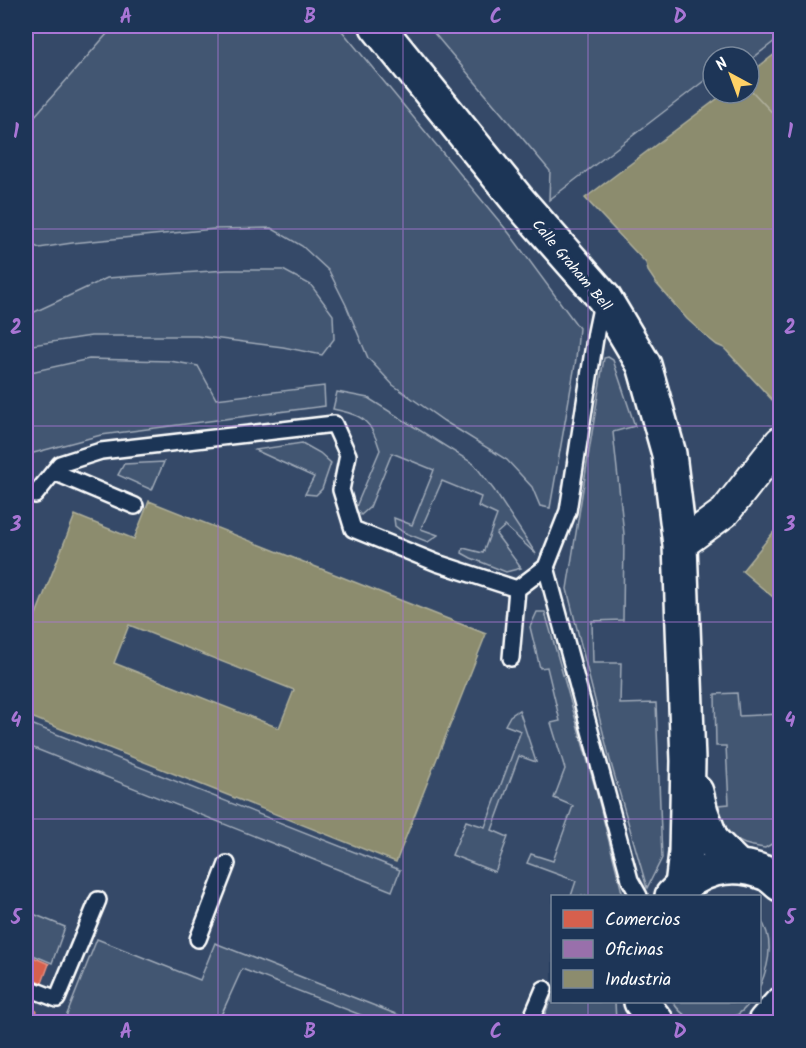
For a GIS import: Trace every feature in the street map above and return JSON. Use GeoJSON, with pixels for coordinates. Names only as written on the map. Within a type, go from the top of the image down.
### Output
{"type":"FeatureCollection","features":[{"type":"Feature","properties":{"kind":"street","name":"Calle Graham Bell"},"geometry":{"type":"LineString","coordinates":[[380,27],[517,199],[603,297],[644,365],[669,454],[680,545],[688,761],[686,853],[677,891]]}},
{"type":"Feature","properties":{"kind":"street"},"geometry":{"type":"LineString","coordinates":[[680,545],[725,512],[780,442]]}},
{"type":"Feature","properties":{"kind":"street","name":"Calle Graham Bell"},"geometry":{"type":"LineString","coordinates":[[688,761],[701,812],[712,841],[737,866]]}},
{"type":"Feature","properties":{"kind":"street"},"geometry":{"type":"LineString","coordinates":[[677,891],[699,874],[737,866],[767,874],[780,884]]}},
{"type":"Feature","properties":{"kind":"street"},"geometry":{"type":"LineString","coordinates":[[642,1003],[657,1023]]}},
{"type":"Feature","properties":{"kind":"street"},"geometry":{"type":"LineString","coordinates":[[765,1023],[780,1005]]}},
{"type":"Feature","properties":{"kind":"lane"},"geometry":{"type":"LineString","coordinates":[[511,658],[517,589],[546,567],[568,511],[603,297]]}},
{"type":"Feature","properties":{"kind":"lane"},"geometry":{"type":"LineString","coordinates":[[35,495],[60,464],[101,451],[334,424],[348,455],[341,490],[353,529],[437,562],[517,589]]}},
{"type":"Feature","properties":{"kind":"lane"},"geometry":{"type":"LineString","coordinates":[[54,472],[135,506]]}},
{"type":"Feature","properties":{"kind":"lane"},"geometry":{"type":"LineString","coordinates":[[546,567],[630,880],[638,895]]}},
{"type":"Feature","properties":{"kind":"lane"},"geometry":{"type":"LineString","coordinates":[[198,939],[227,864]]}},
{"type":"Feature","properties":{"kind":"lane"},"geometry":{"type":"LineString","coordinates":[[26,987],[57,999],[98,900]]}},
{"type":"Feature","properties":{"kind":"lane"},"geometry":{"type":"LineString","coordinates":[[530,1023],[544,989]]}},
{"type":"Feature","properties":{"kind":"shaded area"},"geometry":{"type":"Polygon","coordinates":[[[26,26],[780,26],[780,1022],[26,1022],[26,26]]]}},
{"type":"Feature","properties":{"kind":"shaded area"},"geometry":{"type":"Polygon","coordinates":[[[114,26],[338,26],[509,233],[579,328],[576,359],[550,508],[540,506],[532,487],[507,460],[444,421],[393,385],[368,358],[329,271],[302,246],[271,228],[214,229],[39,248],[26,242],[26,126],[114,26]]]}},
{"type":"Feature","properties":{"kind":"shaded area"},"geometry":{"type":"Polygon","coordinates":[[[428,26],[780,26],[780,37],[761,52],[761,45],[701,45],[701,83],[549,200],[550,171],[428,26]]]}},
{"type":"Feature","properties":{"kind":"shaded area"},"geometry":{"type":"Polygon","coordinates":[[[227,270],[283,270],[311,285],[333,315],[334,339],[322,355],[283,347],[197,336],[91,336],[26,346],[26,316],[107,278],[227,270]]]}},
{"type":"Feature","properties":{"kind":"shaded area"},"geometry":{"type":"Polygon","coordinates":[[[608,357],[613,360],[635,426],[613,432],[624,534],[623,620],[592,621],[593,663],[621,663],[620,704],[656,703],[662,858],[647,888],[610,760],[567,589],[604,358],[608,357]]]}},
{"type":"Feature","properties":{"kind":"shaded area"},"geometry":{"type":"Polygon","coordinates":[[[89,359],[170,361],[198,366],[216,399],[324,386],[325,406],[101,435],[26,455],[26,373],[89,359]]]}},
{"type":"Feature","properties":{"kind":"shaded area"},"geometry":{"type":"Polygon","coordinates":[[[337,392],[368,398],[474,464],[536,554],[505,526],[496,534],[521,568],[506,572],[462,553],[463,548],[483,553],[497,515],[478,506],[481,497],[442,481],[421,529],[438,535],[428,542],[403,532],[395,526],[394,518],[412,525],[434,470],[392,453],[370,507],[361,515],[355,509],[380,450],[373,432],[364,420],[333,409],[337,392]]]}},
{"type":"Feature","properties":{"kind":"shaded area"},"geometry":{"type":"Polygon","coordinates":[[[302,443],[320,453],[331,463],[322,489],[316,495],[305,494],[314,477],[255,450],[302,443]]]}},
{"type":"Feature","properties":{"kind":"shaded area"},"geometry":{"type":"Polygon","coordinates":[[[164,462],[152,490],[118,475],[124,464],[164,462]]]}},
{"type":"Feature","properties":{"kind":"shaded area"},"geometry":{"type":"Polygon","coordinates":[[[537,612],[545,612],[597,794],[623,895],[571,895],[576,881],[527,863],[531,854],[553,861],[573,806],[554,798],[565,769],[551,723],[560,721],[547,667],[540,668],[530,627],[537,612]]]}},
{"type":"Feature","properties":{"kind":"shaded area"},"geometry":{"type":"Polygon","coordinates":[[[737,693],[739,716],[780,714],[780,839],[765,848],[745,844],[734,838],[726,829],[720,811],[719,805],[729,804],[726,746],[716,746],[715,694],[737,693]]]}},
{"type":"Feature","properties":{"kind":"shaded area"},"geometry":{"type":"Polygon","coordinates":[[[519,710],[536,762],[519,756],[492,830],[508,837],[495,872],[452,855],[466,821],[485,827],[521,731],[505,725],[510,716],[519,710]]]}},
{"type":"Feature","properties":{"kind":"shaded area"},"geometry":{"type":"Polygon","coordinates":[[[26,722],[400,870],[392,891],[26,745],[26,722]]]}},
{"type":"Feature","properties":{"kind":"shaded area"},"geometry":{"type":"Polygon","coordinates":[[[26,911],[65,927],[52,963],[26,952],[26,911]]]}},
{"type":"Feature","properties":{"kind":"shaded area"},"geometry":{"type":"Polygon","coordinates":[[[761,921],[769,943],[766,969],[761,983],[761,921]]]}},
{"type":"Feature","properties":{"kind":"shaded area"},"geometry":{"type":"Polygon","coordinates":[[[97,939],[200,980],[215,943],[416,1022],[379,1022],[242,969],[218,1022],[162,1022],[153,1019],[64,1022],[97,939]]]}},
{"type":"Feature","properties":{"kind":"shaded area"},"geometry":{"type":"Polygon","coordinates":[[[551,999],[551,1003],[615,1003],[616,1022],[542,1022],[551,999]]]}},
{"type":"Feature","properties":{"kind":"shaded area"},"geometry":{"type":"Polygon","coordinates":[[[674,1003],[749,1003],[742,1011],[722,1022],[700,1022],[680,1011],[674,1003]]]}},
{"type":"Feature","properties":{"kind":"building: Comercios"},"geometry":{"type":"Polygon","coordinates":[[[26,954],[49,964],[42,983],[26,976],[26,954]]]}},
{"type":"Feature","properties":{"kind":"building: Comercios"},"geometry":{"type":"Polygon","coordinates":[[[26,1007],[37,1011],[33,1022],[26,1022],[26,1007]]]}},
{"type":"Feature","properties":{"kind":"building: Oficinas"},"geometry":{"type":"Polygon","coordinates":[[[26,26],[35,26],[26,37],[26,26]]]}},
{"type":"Feature","properties":{"kind":"building: Industria"},"geometry":{"type":"Polygon","coordinates":[[[780,50],[780,121],[761,101],[761,65],[780,50]]]}},
{"type":"Feature","properties":{"kind":"building: Industria"},"geometry":{"type":"Polygon","coordinates":[[[761,101],[780,121],[780,396],[775,403],[724,348],[717,345],[687,319],[656,283],[646,263],[585,198],[709,105],[761,105],[761,101]]]}},
{"type":"Feature","properties":{"kind":"building: Industria"},"geometry":{"type":"Polygon","coordinates":[[[149,501],[486,634],[396,862],[26,715],[26,640],[75,515],[134,539],[149,501]],[[129,625],[114,663],[279,728],[294,690],[129,625]]]}},
{"type":"Feature","properties":{"kind":"building: Industria"},"geometry":{"type":"Polygon","coordinates":[[[780,524],[780,603],[742,571],[780,524]]]}}]}
